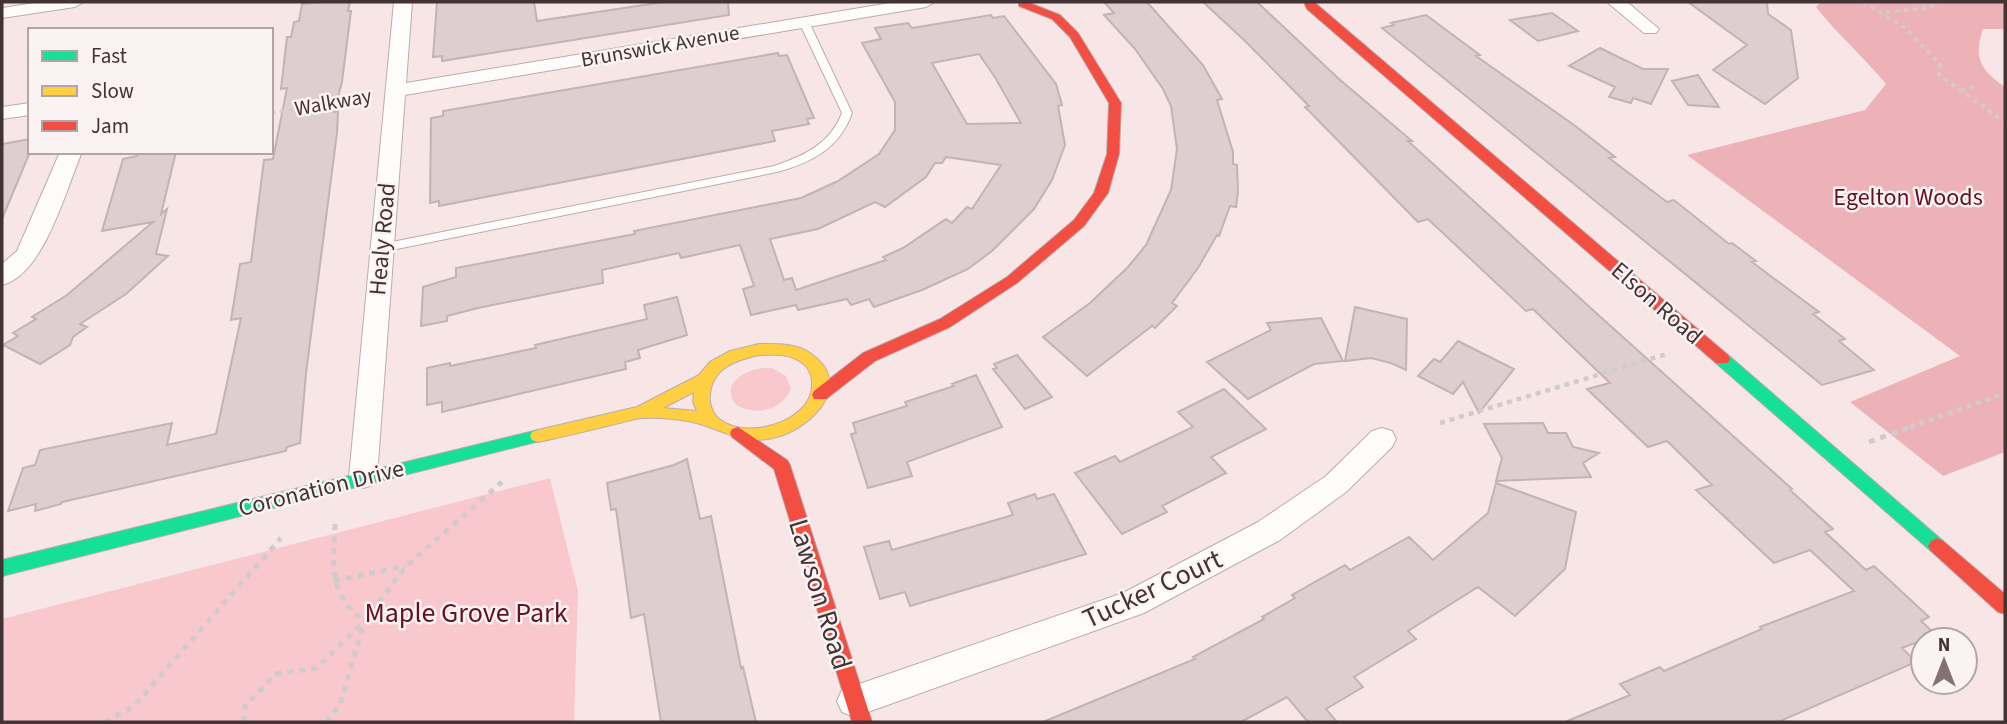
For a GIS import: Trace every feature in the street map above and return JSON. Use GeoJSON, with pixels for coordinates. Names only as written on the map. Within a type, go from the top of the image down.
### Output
{"type":"FeatureCollection","features":[{"type":"Feature","properties":{"kind":"street"},"geometry":{"type":"LineString","coordinates":[[2,13],[75,2]]}},
{"type":"Feature","properties":{"kind":"street","name":"Healy Road"},"geometry":{"type":"LineString","coordinates":[[363,477],[402,2]]}},
{"type":"Feature","properties":{"kind":"street","name":"Brunswick Avenue"},"geometry":{"type":"LineString","coordinates":[[394,91],[926,2]]}},
{"type":"Feature","properties":{"kind":"street"},"geometry":{"type":"LineString","coordinates":[[1016,3],[1046,2]]}},
{"type":"Feature","properties":{"kind":"street","name":"Elson Road"},"geometry":{"type":"LineString","coordinates":[[1309,2],[1311,7],[1835,455],[2005,606]]}},
{"type":"Feature","properties":{"kind":"street"},"geometry":{"type":"LineString","coordinates":[[1616,2],[1650,29]]}},
{"type":"Feature","properties":{"kind":"street"},"geometry":{"type":"LineString","coordinates":[[738,433],[781,466],[804,417],[820,395],[869,357],[945,323],[1012,280],[1079,223],[1101,193],[1113,154],[1115,103],[1058,9],[1016,3]]}},
{"type":"Feature","properties":{"kind":"street"},"geometry":{"type":"LineString","coordinates":[[2,113],[28,109]]}},
{"type":"Feature","properties":{"kind":"street"},"geometry":{"type":"LineString","coordinates":[[2,277],[27,256],[70,154]]}},
{"type":"Feature","properties":{"kind":"street"},"geometry":{"type":"LineString","coordinates":[[804,417],[773,432],[738,433],[723,429],[711,421],[700,401],[705,379],[724,360],[752,349],[781,348],[806,357],[827,356]]}},
{"type":"Feature","properties":{"kind":"street"},"geometry":{"type":"LineString","coordinates":[[848,356],[869,357]]}},
{"type":"Feature","properties":{"kind":"street"},"geometry":{"type":"LineString","coordinates":[[806,357],[820,373],[820,395]]}},
{"type":"Feature","properties":{"kind":"street","name":"Coronation Drive"},"geometry":{"type":"LineString","coordinates":[[2,568],[363,477],[641,412],[705,379]]}},
{"type":"Feature","properties":{"kind":"street","name":"Coronation Drive"},"geometry":{"type":"LineString","coordinates":[[641,412],[711,421]]}},
{"type":"Feature","properties":{"kind":"street","name":"Tucker Court"},"geometry":{"type":"LineString","coordinates":[[858,711],[1133,603],[1269,531],[1336,484],[1382,439]]}},
{"type":"Feature","properties":{"kind":"street","name":"Lawson Road"},"geometry":{"type":"LineString","coordinates":[[781,466],[858,711]]}},
{"type":"Feature","properties":{"kind":"lane"},"geometry":{"type":"LineString","coordinates":[[382,248],[777,169],[818,153],[843,128],[847,113],[804,22]]}},
{"type":"Feature","properties":{"kind":"path"},"geometry":{"type":"LineString","coordinates":[[1863,2],[1886,12],[1924,44],[1940,64],[1939,75],[2005,122]]}},
{"type":"Feature","properties":{"kind":"path"},"geometry":{"type":"LineString","coordinates":[[1886,12],[1929,8],[1940,2]]}},
{"type":"Feature","properties":{"kind":"path"},"geometry":{"type":"LineString","coordinates":[[1961,90],[1977,86]]}},
{"type":"Feature","properties":{"kind":"path","name":"Walkway"},"geometry":{"type":"LineString","coordinates":[[273,113],[394,91]]}},
{"type":"Feature","properties":{"kind":"path"},"geometry":{"type":"LineString","coordinates":[[1440,423],[1675,351]]}},
{"type":"Feature","properties":{"kind":"path"},"geometry":{"type":"LineString","coordinates":[[1880,438],[2005,393]]}},
{"type":"Feature","properties":{"kind":"path"},"geometry":{"type":"LineString","coordinates":[[244,722],[245,706],[276,674],[316,668],[365,621],[406,566],[502,482]]}},
{"type":"Feature","properties":{"kind":"path"},"geometry":{"type":"LineString","coordinates":[[335,524],[334,581],[348,612],[365,621]]}},
{"type":"Feature","properties":{"kind":"path"},"geometry":{"type":"LineString","coordinates":[[105,722],[134,706],[281,538]]}},
{"type":"Feature","properties":{"kind":"path"},"geometry":{"type":"LineString","coordinates":[[334,581],[406,566]]}},
{"type":"Feature","properties":{"kind":"path"},"geometry":{"type":"LineString","coordinates":[[326,722],[340,705],[365,621]]}},
{"type":"Feature","properties":{"kind":"green space","name":"Egelton Woods"},"geometry":{"type":"Polygon","coordinates":[[[1820,2],[2005,2],[2005,29],[1983,29],[1979,56],[1990,75],[2005,87],[2005,452],[1943,476],[1850,402],[1960,356],[1687,155],[1865,110],[1886,84],[1816,7],[1820,2]]]}},
{"type":"Feature","properties":{"kind":"green space"},"geometry":{"type":"Polygon","coordinates":[[[762,368],[772,368],[786,376],[791,389],[787,396],[774,407],[760,411],[736,405],[732,398],[732,385],[741,375],[762,368]]]}},
{"type":"Feature","properties":{"kind":"green space","name":"Maple Grove Park"},"geometry":{"type":"Polygon","coordinates":[[[550,478],[578,591],[574,722],[2,722],[2,619],[550,478]]]}},
{"type":"Feature","properties":{"kind":"building"},"geometry":{"type":"Polygon","coordinates":[[[350,2],[348,11],[351,11],[342,82],[334,112],[338,111],[337,133],[306,373],[300,443],[287,447],[286,451],[62,502],[35,511],[36,504],[8,511],[23,468],[35,465],[40,450],[172,423],[167,445],[216,434],[241,318],[231,320],[240,264],[251,262],[264,160],[273,159],[287,88],[281,89],[287,37],[291,37],[294,22],[299,21],[302,4],[350,2]]]}},
{"type":"Feature","properties":{"kind":"building"},"geometry":{"type":"Polygon","coordinates":[[[437,2],[534,2],[537,21],[664,2],[728,2],[729,15],[442,61],[442,56],[433,57],[437,2]]]}},
{"type":"Feature","properties":{"kind":"building"},"geometry":{"type":"Polygon","coordinates":[[[1104,2],[1147,2],[1203,65],[1222,99],[1217,100],[1233,152],[1233,164],[1237,165],[1238,191],[1236,207],[1230,206],[1219,236],[1217,235],[1198,268],[1172,303],[1177,306],[1155,328],[1152,326],[1087,376],[1043,337],[1090,303],[1128,267],[1146,245],[1171,190],[1177,149],[1171,106],[1163,89],[1135,49],[1104,15],[1114,13],[1104,2]]]}},
{"type":"Feature","properties":{"kind":"building"},"geometry":{"type":"Polygon","coordinates":[[[1203,2],[1257,2],[1792,489],[1790,490],[1833,529],[1825,532],[1866,570],[1874,566],[1929,617],[1921,621],[1926,626],[1909,626],[1909,645],[1902,648],[1909,655],[1909,665],[1778,722],[1565,722],[1630,695],[1620,684],[1660,667],[1664,671],[1762,629],[1760,627],[1854,591],[1810,550],[1774,563],[1696,490],[1712,485],[1667,441],[1648,447],[1587,389],[1610,383],[1533,309],[1526,311],[1428,219],[1418,222],[1305,107],[1309,106],[1203,2]]]}},
{"type":"Feature","properties":{"kind":"building"},"geometry":{"type":"Polygon","coordinates":[[[1688,2],[1767,2],[1768,14],[1791,30],[1798,78],[1765,104],[1713,70],[1747,45],[1688,2]]]}},
{"type":"Feature","properties":{"kind":"building"},"geometry":{"type":"Polygon","coordinates":[[[1552,13],[1578,31],[1538,41],[1510,20],[1552,13]]]}},
{"type":"Feature","properties":{"kind":"building"},"geometry":{"type":"Polygon","coordinates":[[[991,15],[993,18],[1004,16],[1056,84],[1062,105],[1058,106],[1065,145],[1052,180],[1034,209],[992,251],[968,269],[922,290],[874,307],[869,299],[851,305],[847,299],[798,310],[796,305],[751,315],[743,289],[754,286],[740,245],[681,258],[679,253],[602,270],[603,283],[478,308],[447,316],[447,321],[421,326],[423,287],[456,277],[456,268],[635,234],[634,231],[801,198],[838,181],[879,154],[895,130],[895,102],[862,43],[881,39],[875,28],[908,23],[912,28],[991,15]],[[979,54],[932,63],[967,124],[1021,123],[996,79],[979,54]],[[946,157],[942,163],[935,163],[926,177],[885,207],[875,202],[818,229],[770,239],[784,280],[792,278],[796,290],[886,260],[883,257],[903,248],[946,219],[952,223],[967,207],[972,209],[1001,165],[946,157]]]}},
{"type":"Feature","properties":{"kind":"building"},"geometry":{"type":"Polygon","coordinates":[[[1426,15],[1480,55],[1476,56],[1574,125],[1615,157],[1609,158],[1667,202],[1674,200],[1729,244],[1732,243],[1756,261],[1752,262],[1819,312],[1813,314],[1845,339],[1839,341],[1874,370],[1822,385],[1382,28],[1394,25],[1391,23],[1426,15]]]}},
{"type":"Feature","properties":{"kind":"building"},"geometry":{"type":"Polygon","coordinates":[[[1600,48],[1643,69],[1668,69],[1651,104],[1633,98],[1631,103],[1609,97],[1615,87],[1569,66],[1600,48]]]}},
{"type":"Feature","properties":{"kind":"building"},"geometry":{"type":"Polygon","coordinates":[[[778,53],[779,56],[787,55],[814,118],[807,119],[809,124],[772,131],[775,141],[439,206],[439,201],[430,203],[431,118],[443,116],[443,111],[778,53]]]}},
{"type":"Feature","properties":{"kind":"building"},"geometry":{"type":"Polygon","coordinates":[[[1698,75],[1719,107],[1688,105],[1672,81],[1698,75]]]}},
{"type":"Feature","properties":{"kind":"building"},"geometry":{"type":"Polygon","coordinates":[[[28,139],[29,154],[2,219],[2,144],[28,139]]]}},
{"type":"Feature","properties":{"kind":"building"},"geometry":{"type":"Polygon","coordinates":[[[176,154],[161,214],[167,209],[156,254],[168,256],[126,294],[80,324],[87,327],[73,337],[70,345],[40,364],[3,345],[18,336],[13,333],[36,319],[32,317],[67,295],[153,222],[102,231],[123,159],[176,154]]]}},
{"type":"Feature","properties":{"kind":"building"},"geometry":{"type":"Polygon","coordinates":[[[677,297],[687,335],[638,350],[640,358],[625,362],[626,369],[442,412],[442,402],[427,405],[427,368],[450,363],[450,366],[536,348],[535,345],[647,319],[644,305],[677,297]]]}},
{"type":"Feature","properties":{"kind":"building"},"geometry":{"type":"Polygon","coordinates":[[[1355,307],[1407,319],[1406,370],[1371,358],[1345,361],[1355,307]]]}},
{"type":"Feature","properties":{"kind":"building"},"geometry":{"type":"Polygon","coordinates":[[[1321,318],[1343,361],[1314,364],[1248,399],[1207,362],[1271,330],[1267,323],[1321,318]]]}},
{"type":"Feature","properties":{"kind":"building"},"geometry":{"type":"Polygon","coordinates":[[[1458,341],[1514,369],[1479,413],[1463,382],[1453,394],[1418,376],[1434,359],[1440,362],[1458,341]]]}},
{"type":"Feature","properties":{"kind":"building"},"geometry":{"type":"Polygon","coordinates":[[[1017,355],[1052,397],[1025,409],[993,369],[997,368],[994,364],[1017,355]]]}},
{"type":"Feature","properties":{"kind":"building"},"geometry":{"type":"Polygon","coordinates":[[[976,375],[1002,427],[907,462],[912,476],[868,488],[851,434],[856,433],[853,423],[907,406],[905,402],[954,386],[952,384],[976,375]]]}},
{"type":"Feature","properties":{"kind":"building"},"geometry":{"type":"Polygon","coordinates":[[[1224,389],[1266,429],[1211,457],[1226,473],[1162,506],[1167,512],[1122,534],[1075,473],[1115,456],[1120,462],[1193,427],[1178,412],[1224,389]]]}},
{"type":"Feature","properties":{"kind":"building"},"geometry":{"type":"Polygon","coordinates":[[[1543,423],[1548,433],[1566,433],[1573,447],[1599,453],[1583,463],[1591,477],[1496,481],[1502,458],[1484,424],[1543,423]]]}},
{"type":"Feature","properties":{"kind":"building"},"geometry":{"type":"Polygon","coordinates":[[[687,459],[700,519],[711,516],[741,668],[743,667],[756,722],[661,722],[644,614],[631,618],[616,509],[611,510],[607,483],[687,459]]]}},
{"type":"Feature","properties":{"kind":"building"},"geometry":{"type":"Polygon","coordinates":[[[1496,483],[1576,512],[1565,569],[1515,616],[1478,587],[1408,631],[1416,639],[1354,677],[1363,687],[1326,709],[1337,722],[1308,722],[1287,697],[1241,722],[1043,722],[1195,659],[1193,657],[1264,619],[1262,617],[1295,598],[1292,595],[1345,565],[1350,570],[1409,537],[1433,560],[1488,513],[1496,483]]]}},
{"type":"Feature","properties":{"kind":"building"},"geometry":{"type":"Polygon","coordinates":[[[1035,494],[1037,499],[1054,494],[1086,554],[910,606],[905,592],[880,599],[864,547],[889,541],[892,550],[1013,515],[1008,503],[1035,494]]]}},
{"type":"Feature","properties":{"kind":"traffic: fast"},"geometry":{"type":"LineString","coordinates":[[1722,359],[1937,546]]}},
{"type":"Feature","properties":{"kind":"traffic: fast"},"geometry":{"type":"LineString","coordinates":[[2,568],[538,436]]}},
{"type":"Feature","properties":{"kind":"traffic: slow"},"geometry":{"type":"LineString","coordinates":[[641,412],[700,418],[731,431],[747,434],[775,431],[800,420],[817,401],[821,388],[817,368],[803,355],[783,349],[759,349],[735,355],[715,366],[703,382],[701,402],[711,421]]}},
{"type":"Feature","properties":{"kind":"traffic: slow"},"geometry":{"type":"LineString","coordinates":[[538,436],[641,412],[705,379]]}},
{"type":"Feature","properties":{"kind":"traffic: jam"},"geometry":{"type":"LineString","coordinates":[[1309,2],[1311,7],[1722,359]]}},
{"type":"Feature","properties":{"kind":"traffic: jam"},"geometry":{"type":"LineString","coordinates":[[820,395],[869,357],[945,323],[1012,280],[1079,223],[1101,193],[1113,154],[1115,103],[1074,35],[1056,17],[1023,4]]}},
{"type":"Feature","properties":{"kind":"traffic: jam"},"geometry":{"type":"LineString","coordinates":[[738,433],[781,465],[862,722]]}},
{"type":"Feature","properties":{"kind":"traffic: jam"},"geometry":{"type":"LineString","coordinates":[[1937,546],[2005,606]]}}]}
